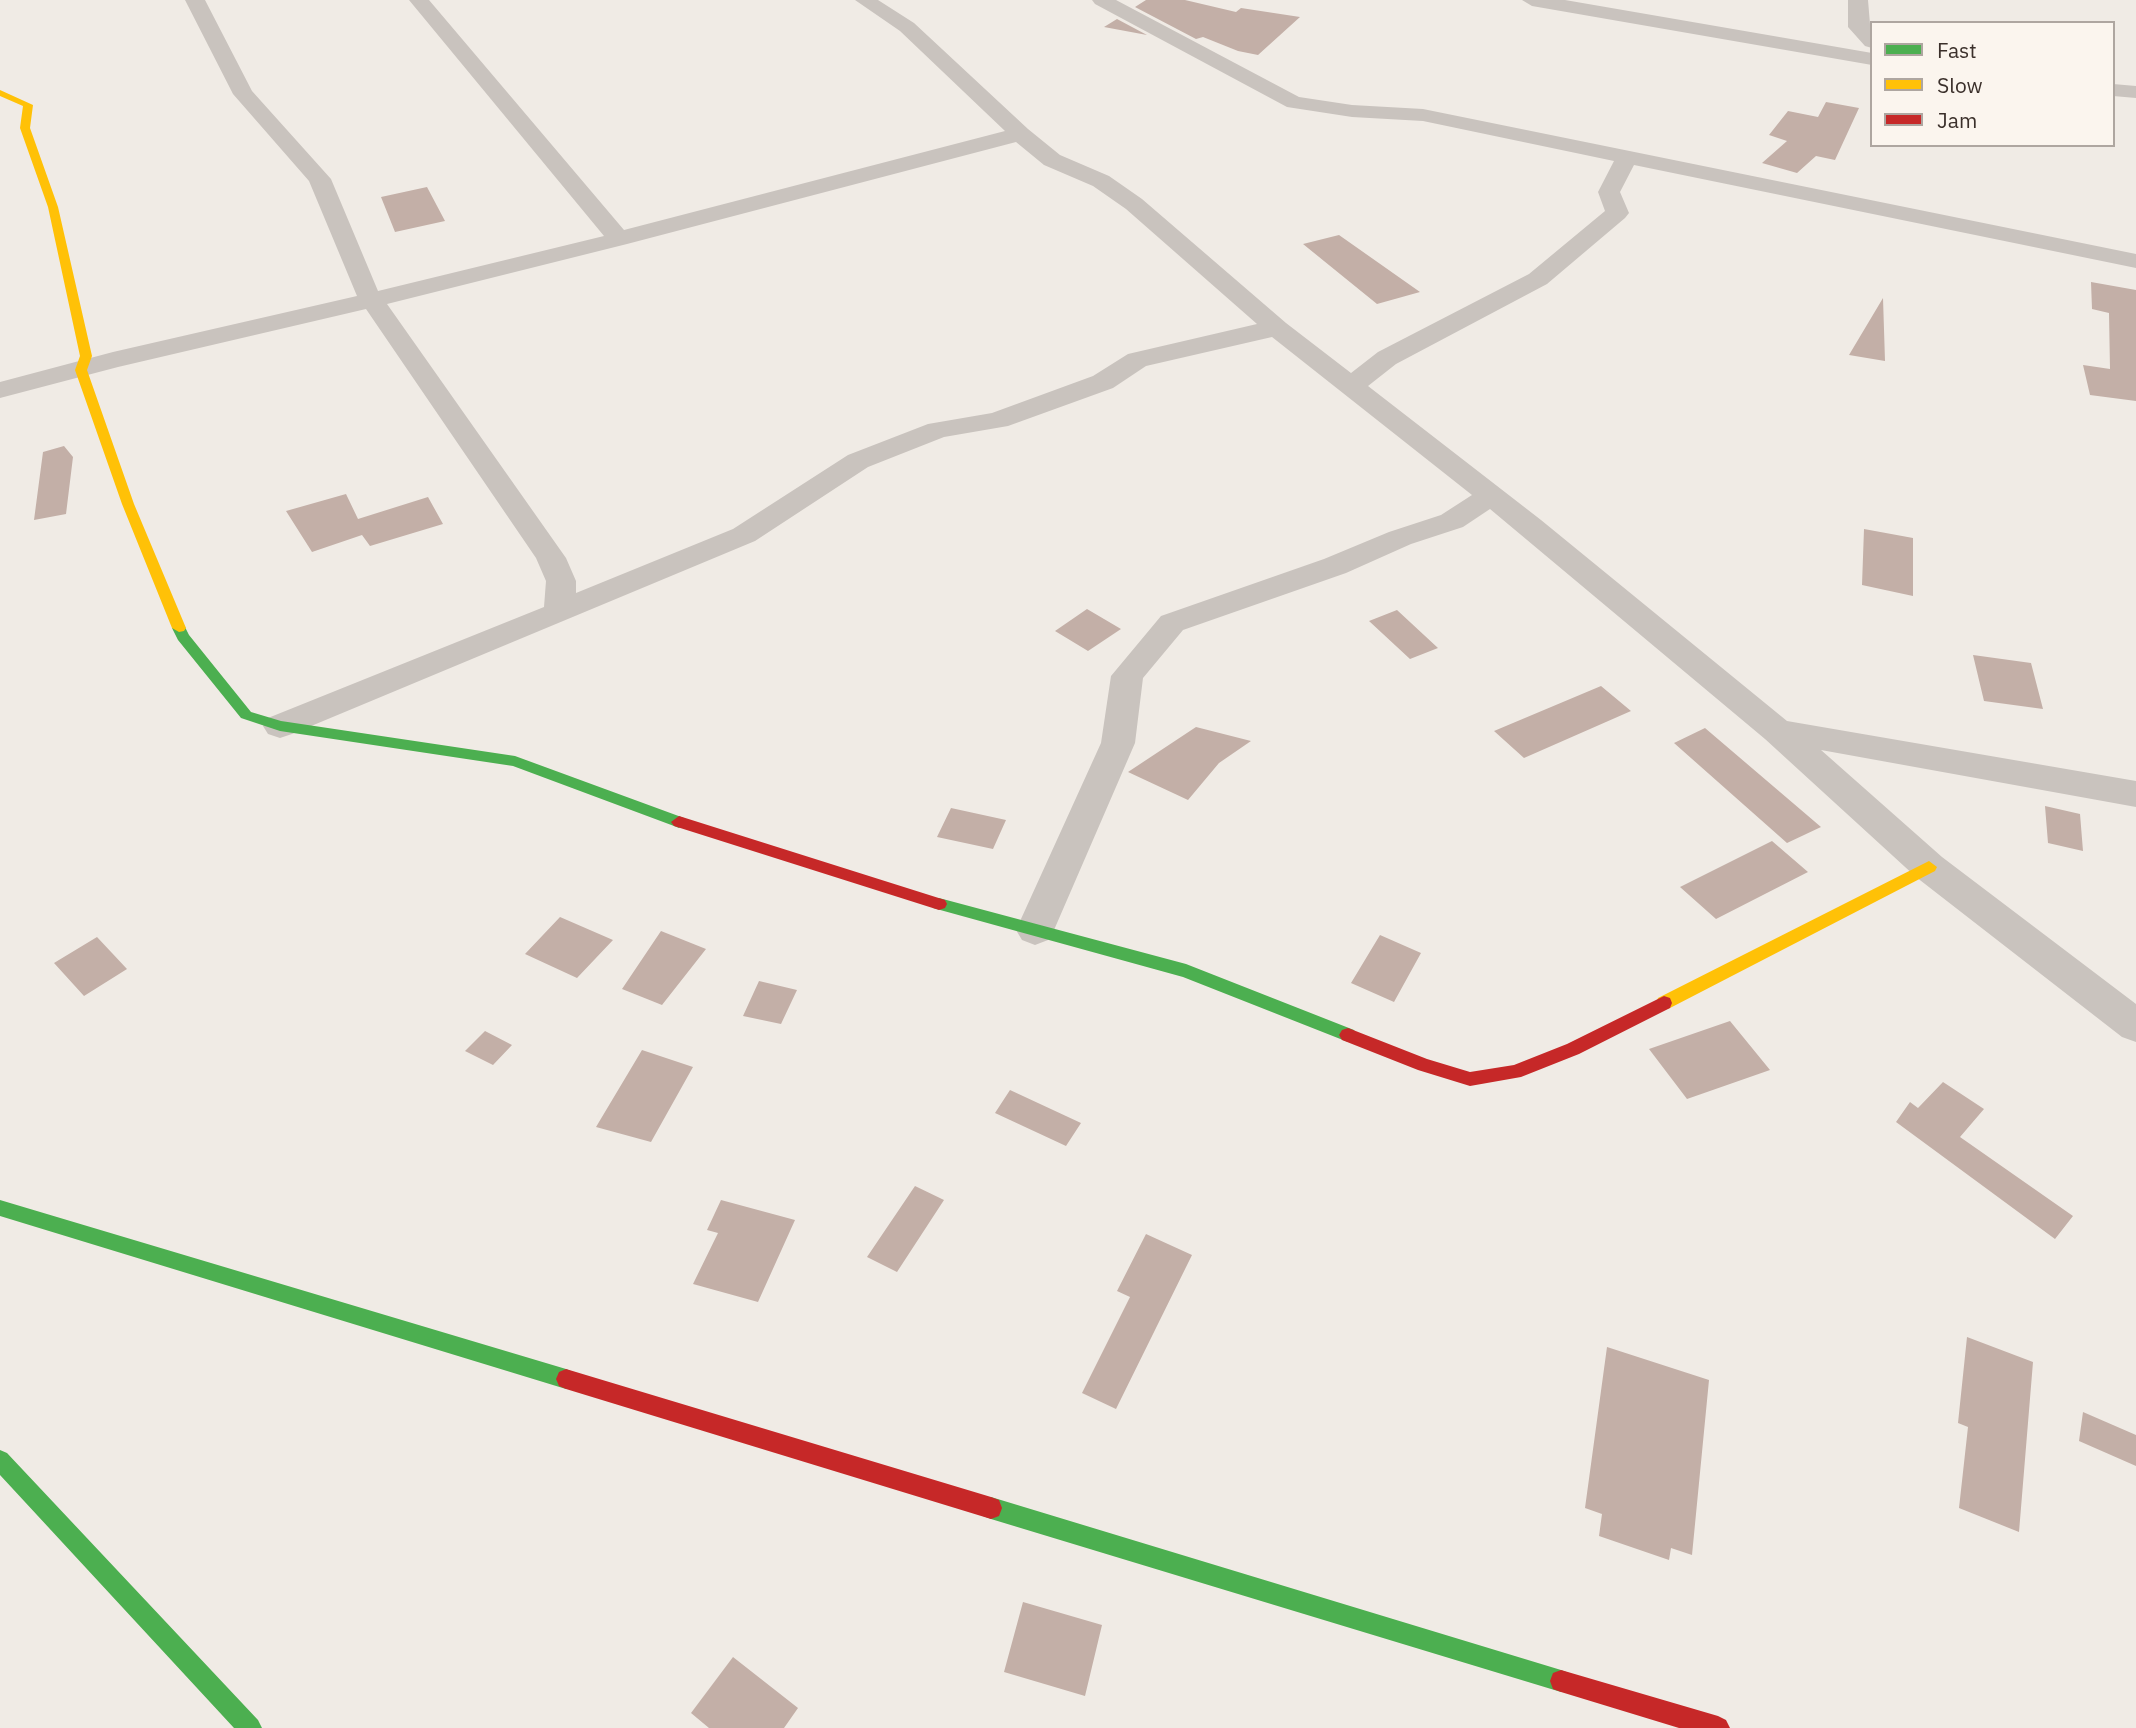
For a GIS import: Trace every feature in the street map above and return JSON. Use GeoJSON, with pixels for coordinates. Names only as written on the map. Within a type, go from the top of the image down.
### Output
{"type":"FeatureCollection","features":[{"type":"Feature","properties":{"kind":"street"},"geometry":{"type":"LineString","coordinates":[[195,0],[243,94],[320,179],[365,290],[551,558],[561,581],[558,612]]}},
{"type":"Feature","properties":{"kind":"street"},"geometry":{"type":"LineString","coordinates":[[419,0],[619,239]]}},
{"type":"Feature","properties":{"kind":"street"},"geometry":{"type":"LineString","coordinates":[[865,0],[907,27],[1020,134],[1052,160],[1101,181],[1135,204],[1278,328],[1491,495],[1777,731],[1928,867],[2136,1026]]}},
{"type":"Feature","properties":{"kind":"street"},"geometry":{"type":"LineString","coordinates":[[1102,0],[1294,103],[1352,111],[1423,115],[2136,261]]}},
{"type":"Feature","properties":{"kind":"street"},"geometry":{"type":"LineString","coordinates":[[1534,0],[1870,59]]}},
{"type":"Feature","properties":{"kind":"street"},"geometry":{"type":"LineString","coordinates":[[1858,0],[1858,27],[1870,41]]}},
{"type":"Feature","properties":{"kind":"street"},"geometry":{"type":"LineString","coordinates":[[2115,90],[2136,92]]}},
{"type":"Feature","properties":{"kind":"street"},"geometry":{"type":"LineString","coordinates":[[0,93],[28,105],[25,128],[52,207],[86,356],[81,370],[128,504],[183,636],[246,715],[280,726],[515,761],[653,814],[919,899],[1186,971],[1424,1065],[1470,1079],[1515,1072],[1573,1049],[1928,867]]}},
{"type":"Feature","properties":{"kind":"street"},"geometry":{"type":"LineString","coordinates":[[0,390],[113,360],[619,239],[1020,134]]}},
{"type":"Feature","properties":{"kind":"street"},"geometry":{"type":"LineString","coordinates":[[1351,386],[1387,358],[1538,279],[1617,213],[1609,192],[1627,158]]}},
{"type":"Feature","properties":{"kind":"street"},"geometry":{"type":"LineString","coordinates":[[280,726],[744,535],[858,461],[939,430],[998,420],[1103,382],[1138,360],[1180,348],[1278,328]]}},
{"type":"Feature","properties":{"kind":"street"},"geometry":{"type":"LineString","coordinates":[[1035,930],[1118,743],[1127,676],[1172,623],[1335,566],[1400,538],[1452,521],[1491,495]]}},
{"type":"Feature","properties":{"kind":"street"},"geometry":{"type":"LineString","coordinates":[[1777,731],[2136,794]]}},
{"type":"Feature","properties":{"kind":"street"},"geometry":{"type":"LineString","coordinates":[[0,1208],[1718,1728]]}},
{"type":"Feature","properties":{"kind":"street"},"geometry":{"type":"LineString","coordinates":[[0,1460],[250,1728]]}},
{"type":"Feature","properties":{"kind":"building"},"geometry":{"type":"Polygon","coordinates":[[[1146,0],[1185,0],[1236,12],[1241,8],[1300,17],[1258,55],[1238,51],[1203,37],[1196,39],[1135,7],[1146,0]]]}},
{"type":"Feature","properties":{"kind":"building"},"geometry":{"type":"Polygon","coordinates":[[[1117,19],[1147,35],[1104,27],[1117,19]]]}},
{"type":"Feature","properties":{"kind":"building"},"geometry":{"type":"Polygon","coordinates":[[[1826,102],[1859,108],[1835,160],[1816,156],[1797,173],[1762,163],[1787,141],[1769,135],[1788,111],[1818,117],[1826,102]]]}},
{"type":"Feature","properties":{"kind":"building"},"geometry":{"type":"Polygon","coordinates":[[[427,187],[445,221],[395,232],[381,197],[427,187]]]}},
{"type":"Feature","properties":{"kind":"building"},"geometry":{"type":"Polygon","coordinates":[[[1339,235],[1420,292],[1377,304],[1303,244],[1339,235]]]}},
{"type":"Feature","properties":{"kind":"building"},"geometry":{"type":"Polygon","coordinates":[[[2091,282],[2136,290],[2136,401],[2090,395],[2083,365],[2110,369],[2109,313],[2092,309],[2091,282]]]}},
{"type":"Feature","properties":{"kind":"building"},"geometry":{"type":"Polygon","coordinates":[[[1883,298],[1885,361],[1849,355],[1883,298]]]}},
{"type":"Feature","properties":{"kind":"building"},"geometry":{"type":"Polygon","coordinates":[[[64,446],[73,457],[66,514],[34,520],[43,452],[64,446]]]}},
{"type":"Feature","properties":{"kind":"building"},"geometry":{"type":"Polygon","coordinates":[[[346,494],[358,519],[428,497],[443,524],[370,546],[362,535],[312,552],[286,511],[346,494]]]}},
{"type":"Feature","properties":{"kind":"building"},"geometry":{"type":"Polygon","coordinates":[[[1864,529],[1913,538],[1913,596],[1862,585],[1864,529]]]}},
{"type":"Feature","properties":{"kind":"building"},"geometry":{"type":"Polygon","coordinates":[[[1087,609],[1121,629],[1088,651],[1055,631],[1087,609]]]}},
{"type":"Feature","properties":{"kind":"building"},"geometry":{"type":"Polygon","coordinates":[[[1397,610],[1438,648],[1410,659],[1369,621],[1397,610]]]}},
{"type":"Feature","properties":{"kind":"building"},"geometry":{"type":"Polygon","coordinates":[[[1973,655],[2031,663],[2043,709],[1984,701],[1973,655]]]}},
{"type":"Feature","properties":{"kind":"building"},"geometry":{"type":"Polygon","coordinates":[[[1601,686],[1631,711],[1524,758],[1494,731],[1601,686]]]}},
{"type":"Feature","properties":{"kind":"building"},"geometry":{"type":"Polygon","coordinates":[[[1196,727],[1251,741],[1219,763],[1188,800],[1128,772],[1196,727]]]}},
{"type":"Feature","properties":{"kind":"building"},"geometry":{"type":"Polygon","coordinates":[[[1705,728],[1821,827],[1787,843],[1674,743],[1705,728]]]}},
{"type":"Feature","properties":{"kind":"building"},"geometry":{"type":"Polygon","coordinates":[[[2045,806],[2080,814],[2083,851],[2048,843],[2045,806]]]}},
{"type":"Feature","properties":{"kind":"building"},"geometry":{"type":"Polygon","coordinates":[[[951,808],[1006,820],[993,849],[937,837],[951,808]]]}},
{"type":"Feature","properties":{"kind":"building"},"geometry":{"type":"Polygon","coordinates":[[[1772,841],[1808,872],[1716,919],[1680,887],[1772,841]]]}},
{"type":"Feature","properties":{"kind":"building"},"geometry":{"type":"Polygon","coordinates":[[[560,917],[613,940],[577,978],[525,954],[560,917]]]}},
{"type":"Feature","properties":{"kind":"building"},"geometry":{"type":"Polygon","coordinates":[[[661,931],[706,949],[662,1005],[622,989],[661,931]]]}},
{"type":"Feature","properties":{"kind":"building"},"geometry":{"type":"Polygon","coordinates":[[[1380,935],[1421,953],[1394,1002],[1351,983],[1380,935]]]}},
{"type":"Feature","properties":{"kind":"building"},"geometry":{"type":"Polygon","coordinates":[[[97,937],[127,969],[84,996],[54,963],[97,937]]]}},
{"type":"Feature","properties":{"kind":"building"},"geometry":{"type":"Polygon","coordinates":[[[759,981],[797,990],[781,1024],[743,1016],[759,981]]]}},
{"type":"Feature","properties":{"kind":"building"},"geometry":{"type":"Polygon","coordinates":[[[1730,1021],[1770,1070],[1687,1099],[1649,1049],[1730,1021]]]}},
{"type":"Feature","properties":{"kind":"building"},"geometry":{"type":"Polygon","coordinates":[[[485,1031],[512,1045],[493,1065],[465,1051],[485,1031]]]}},
{"type":"Feature","properties":{"kind":"building"},"geometry":{"type":"Polygon","coordinates":[[[642,1050],[693,1067],[651,1142],[596,1127],[642,1050]]]}},
{"type":"Feature","properties":{"kind":"building"},"geometry":{"type":"Polygon","coordinates":[[[1943,1082],[1984,1109],[1960,1137],[2073,1216],[2055,1239],[1896,1122],[1910,1102],[1918,1108],[1943,1082]]]}},
{"type":"Feature","properties":{"kind":"building"},"geometry":{"type":"Polygon","coordinates":[[[1010,1090],[1081,1123],[1066,1146],[995,1113],[1010,1090]]]}},
{"type":"Feature","properties":{"kind":"building"},"geometry":{"type":"Polygon","coordinates":[[[915,1186],[944,1200],[897,1272],[867,1257],[915,1186]]]}},
{"type":"Feature","properties":{"kind":"building"},"geometry":{"type":"Polygon","coordinates":[[[721,1200],[795,1220],[758,1302],[693,1284],[718,1233],[707,1230],[721,1200]]]}},
{"type":"Feature","properties":{"kind":"building"},"geometry":{"type":"Polygon","coordinates":[[[1146,1234],[1192,1255],[1116,1409],[1082,1393],[1130,1297],[1117,1291],[1146,1234]]]}},
{"type":"Feature","properties":{"kind":"building"},"geometry":{"type":"Polygon","coordinates":[[[1967,1337],[2033,1362],[2019,1532],[1959,1508],[1968,1427],[1958,1423],[1967,1337]]]}},
{"type":"Feature","properties":{"kind":"building"},"geometry":{"type":"Polygon","coordinates":[[[1607,1347],[1709,1380],[1692,1555],[1671,1548],[1669,1560],[1599,1536],[1602,1514],[1585,1508],[1607,1347]]]}},
{"type":"Feature","properties":{"kind":"building"},"geometry":{"type":"Polygon","coordinates":[[[2083,1412],[2136,1435],[2136,1466],[2079,1441],[2083,1412]]]}},
{"type":"Feature","properties":{"kind":"building"},"geometry":{"type":"Polygon","coordinates":[[[1023,1602],[1102,1625],[1085,1696],[1004,1672],[1023,1602]]]}},
{"type":"Feature","properties":{"kind":"building"},"geometry":{"type":"Polygon","coordinates":[[[733,1657],[798,1708],[784,1728],[709,1728],[691,1713],[733,1657]]]}},
{"type":"Feature","properties":{"kind":"traffic: fast"},"geometry":{"type":"LineString","coordinates":[[179,628],[183,637],[246,715],[280,726],[515,761],[679,822]]}},
{"type":"Feature","properties":{"kind":"traffic: fast"},"geometry":{"type":"LineString","coordinates":[[939,904],[1186,971],[1348,1035]]}},
{"type":"Feature","properties":{"kind":"traffic: fast"},"geometry":{"type":"LineString","coordinates":[[0,1208],[566,1379]]}},
{"type":"Feature","properties":{"kind":"traffic: fast"},"geometry":{"type":"LineString","coordinates":[[0,1460],[250,1728]]}},
{"type":"Feature","properties":{"kind":"traffic: fast"},"geometry":{"type":"LineString","coordinates":[[991,1508],[1561,1681]]}},
{"type":"Feature","properties":{"kind":"traffic: slow"},"geometry":{"type":"LineString","coordinates":[[0,93],[28,105],[25,128],[53,207],[86,356],[81,370],[128,504],[179,628]]}},
{"type":"Feature","properties":{"kind":"traffic: slow"},"geometry":{"type":"LineString","coordinates":[[1664,1003],[1929,867]]}},
{"type":"Feature","properties":{"kind":"traffic: jam"},"geometry":{"type":"LineString","coordinates":[[679,822],[939,904]]}},
{"type":"Feature","properties":{"kind":"traffic: jam"},"geometry":{"type":"LineString","coordinates":[[1348,1035],[1424,1065],[1470,1079],[1515,1072],[1573,1049],[1664,1003]]}},
{"type":"Feature","properties":{"kind":"traffic: jam"},"geometry":{"type":"LineString","coordinates":[[566,1379],[991,1508]]}},
{"type":"Feature","properties":{"kind":"traffic: jam"},"geometry":{"type":"LineString","coordinates":[[1561,1681],[1718,1728]]}}]}
